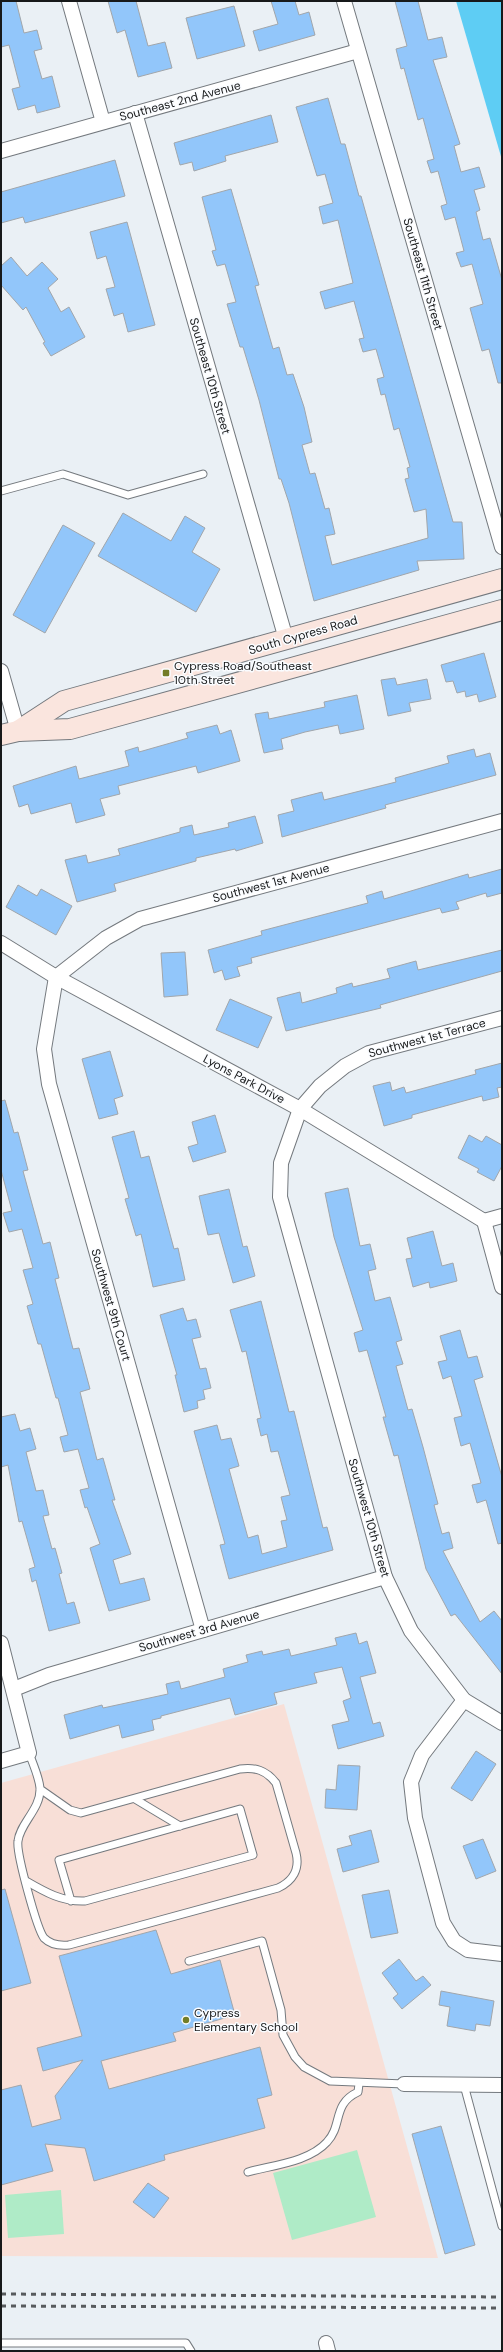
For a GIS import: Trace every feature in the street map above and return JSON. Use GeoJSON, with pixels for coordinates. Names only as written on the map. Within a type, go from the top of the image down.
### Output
{"type":"FeatureCollection","features":[{"type":"Feature","properties":{"kind":"street"},"geometry":{"type":"LineString","coordinates":[[69,1],[103,122]]}},
{"type":"Feature","properties":{"kind":"street","name":"Southeast 11th Street"},"geometry":{"type":"LineString","coordinates":[[344,1],[502,546]]}},
{"type":"Feature","properties":{"kind":"street","name":"Southeast 2nd Avenue"},"geometry":{"type":"LineString","coordinates":[[1,151],[358,52]]}},
{"type":"Feature","properties":{"kind":"street","name":"Southeast 10th Street"},"geometry":{"type":"LineString","coordinates":[[135,113],[286,639]]}},
{"type":"Feature","properties":{"kind":"street","name":"South Cypress Road"},"geometry":{"type":"LineString","coordinates":[[9,733],[64,701],[502,579]]}},
{"type":"Feature","properties":{"kind":"street"},"geometry":{"type":"LineString","coordinates":[[1,671],[9,733],[70,729],[502,610]]}},
{"type":"Feature","properties":{"kind":"street","name":"Southwest 1st Avenue"},"geometry":{"type":"LineString","coordinates":[[56,977],[106,938],[140,919],[502,820]]}},
{"type":"Feature","properties":{"kind":"street","name":"Lyons Park Drive"},"geometry":{"type":"LineString","coordinates":[[1,944],[56,977],[300,1109],[484,1220]]}},
{"type":"Feature","properties":{"kind":"street","name":"Southwest 9th Court"},"geometry":{"type":"LineString","coordinates":[[56,977],[44,1049],[49,1084],[203,1630]]}},
{"type":"Feature","properties":{"kind":"street","name":"Southwest 1st Terrace"},"geometry":{"type":"LineString","coordinates":[[300,1109],[320,1086],[345,1066],[369,1053],[502,1018]]}},
{"type":"Feature","properties":{"kind":"street","name":"Southwest 10th Street"},"geometry":{"type":"LineString","coordinates":[[300,1109],[281,1163],[280,1197],[385,1577],[412,1631],[464,1700]]}},
{"type":"Feature","properties":{"kind":"street"},"geometry":{"type":"LineString","coordinates":[[502,1216],[484,1220],[502,1287]]}},
{"type":"Feature","properties":{"kind":"street","name":"Southwest 3rd Avenue"},"geometry":{"type":"LineString","coordinates":[[14,1689],[49,1675],[385,1577]]}},
{"type":"Feature","properties":{"kind":"street"},"geometry":{"type":"LineString","coordinates":[[1,1643],[30,1753],[1,1761]]}},
{"type":"Feature","properties":{"kind":"street"},"geometry":{"type":"LineString","coordinates":[[502,1723],[464,1700],[422,1755],[410,1782],[415,1818],[441,1916],[454,1941],[468,1950],[502,1954]]}},
{"type":"Feature","properties":{"kind":"street"},"geometry":{"type":"LineString","coordinates":[[404,2084],[502,2085]]}},
{"type":"Feature","properties":{"kind":"lane"},"geometry":{"type":"LineString","coordinates":[[1,491],[63,474],[128,495],[203,474]]}},
{"type":"Feature","properties":{"kind":"lane"},"geometry":{"type":"LineString","coordinates":[[30,1753],[40,1789],[35,1808],[18,1841],[18,1851],[43,1937],[49,1942],[62,1946],[278,1888],[288,1881],[296,1870],[298,1861],[276,1782],[265,1772],[257,1769],[240,1769],[81,1813],[70,1810],[40,1789]]}},
{"type":"Feature","properties":{"kind":"lane"},"geometry":{"type":"LineString","coordinates":[[134,1799],[180,1826]]}},
{"type":"Feature","properties":{"kind":"lane"},"geometry":{"type":"LineString","coordinates":[[26,1881],[46,1893],[71,1901],[85,1901],[253,1855],[240,1809],[59,1860],[71,1901]]}},
{"type":"Feature","properties":{"kind":"lane"},"geometry":{"type":"LineString","coordinates":[[189,1961],[262,1941],[281,2010],[283,2035],[295,2057],[304,2067],[330,2081],[359,2084],[404,2084]]}},
{"type":"Feature","properties":{"kind":"lane"},"geometry":{"type":"LineString","coordinates":[[248,2172],[316,2152],[333,2134],[340,2108],[344,2101],[358,2092],[359,2084]]}},
{"type":"Feature","properties":{"kind":"lane"},"geometry":{"type":"LineString","coordinates":[[464,2085],[502,2226]]}},
{"type":"Feature","properties":{"kind":"lane"},"geometry":{"type":"LineString","coordinates":[[1,2343],[186,2343],[191,2351]]}},
{"type":"Feature","properties":{"kind":"shaded area","name":"Cypress Elementary School"},"geometry":{"type":"Polygon","coordinates":[[[284,1704],[438,2258],[1,2256],[1,1783],[284,1704]]]}},
{"type":"Feature","properties":{"kind":"green space"},"geometry":{"type":"Polygon","coordinates":[[[357,2150],[376,2217],[292,2240],[273,2173],[357,2150]]]}},
{"type":"Feature","properties":{"kind":"green space"},"geometry":{"type":"Polygon","coordinates":[[[61,2190],[64,2234],[8,2238],[5,2195],[61,2190]]]}},
{"type":"Feature","properties":{"kind":"water"},"geometry":{"type":"Polygon","coordinates":[[[456,1],[501,1],[502,160],[456,1]]]}},
{"type":"Feature","properties":{"kind":"building"},"geometry":{"type":"Polygon","coordinates":[[[1,1],[16,1],[24,33],[37,30],[42,49],[34,51],[42,79],[52,76],[60,107],[37,113],[35,105],[18,110],[12,89],[20,87],[12,56],[9,45],[1,47],[1,1]]]}},
{"type":"Feature","properties":{"kind":"building"},"geometry":{"type":"Polygon","coordinates":[[[108,1],[136,1],[148,46],[165,42],[172,68],[138,77],[125,30],[117,33],[108,1]]]}},
{"type":"Feature","properties":{"kind":"building"},"geometry":{"type":"Polygon","coordinates":[[[271,1],[295,1],[299,15],[309,12],[315,35],[259,51],[253,31],[278,24],[271,1]]]}},
{"type":"Feature","properties":{"kind":"building"},"geometry":{"type":"Polygon","coordinates":[[[395,1],[418,1],[428,40],[442,37],[447,57],[433,60],[460,144],[454,146],[461,172],[479,167],[485,187],[474,190],[480,210],[476,212],[483,240],[490,238],[502,280],[502,383],[498,383],[489,349],[482,351],[470,308],[483,304],[472,264],[461,267],[456,253],[464,251],[455,217],[445,220],[441,206],[447,204],[438,171],[431,173],[427,161],[434,159],[423,118],[418,120],[404,68],[401,69],[396,49],[407,46],[395,1]]]}},
{"type":"Feature","properties":{"kind":"building"},"geometry":{"type":"Polygon","coordinates":[[[234,6],[245,46],[197,59],[186,18],[234,6]]]}},
{"type":"Feature","properties":{"kind":"building"},"geometry":{"type":"Polygon","coordinates":[[[328,98],[341,144],[345,144],[359,196],[361,196],[453,522],[462,522],[464,559],[417,561],[419,570],[314,601],[289,503],[281,479],[279,479],[259,400],[243,347],[240,347],[227,304],[236,302],[225,264],[217,266],[212,251],[216,250],[202,197],[231,189],[259,285],[255,286],[273,349],[279,347],[287,375],[293,374],[304,407],[312,442],[302,445],[310,474],[315,473],[325,509],[329,508],[335,534],[325,536],[332,565],[428,538],[426,509],[414,512],[405,479],[409,478],[407,468],[410,467],[399,428],[394,430],[385,394],[381,395],[377,379],[384,377],[376,349],[363,352],[359,339],[364,338],[354,301],[325,309],[320,292],[353,283],[338,220],[323,224],[319,207],[333,203],[325,174],[317,176],[296,107],[328,98]]]}},
{"type":"Feature","properties":{"kind":"building"},"geometry":{"type":"Polygon","coordinates":[[[271,115],[278,142],[225,156],[226,161],[194,171],[192,162],[180,165],[174,143],[271,115]]]}},
{"type":"Feature","properties":{"kind":"building"},"geometry":{"type":"Polygon","coordinates":[[[115,160],[125,196],[25,223],[23,217],[1,223],[1,192],[115,160]]]}},
{"type":"Feature","properties":{"kind":"building"},"geometry":{"type":"Polygon","coordinates":[[[127,222],[155,325],[128,332],[123,313],[114,316],[106,289],[115,287],[106,256],[97,259],[90,232],[127,222]]]}},
{"type":"Feature","properties":{"kind":"building"},"geometry":{"type":"Polygon","coordinates":[[[11,257],[27,276],[42,262],[58,279],[48,288],[61,312],[69,307],[85,337],[51,356],[43,343],[45,342],[26,307],[23,310],[1,285],[1,266],[11,257]]]}},
{"type":"Feature","properties":{"kind":"building"},"geometry":{"type":"Polygon","coordinates":[[[123,513],[171,541],[185,516],[205,528],[192,552],[220,569],[196,612],[98,556],[123,513]]]}},
{"type":"Feature","properties":{"kind":"building"},"geometry":{"type":"Polygon","coordinates":[[[63,525],[95,543],[45,633],[13,615],[63,525]]]}},
{"type":"Feature","properties":{"kind":"building"},"geometry":{"type":"Polygon","coordinates":[[[484,653],[496,697],[479,702],[477,694],[466,697],[465,691],[457,693],[453,681],[446,682],[441,665],[484,653]]]}},
{"type":"Feature","properties":{"kind":"building"},"geometry":{"type":"Polygon","coordinates":[[[395,678],[397,685],[427,679],[431,699],[409,703],[411,711],[388,716],[381,680],[395,678]]]}},
{"type":"Feature","properties":{"kind":"building"},"geometry":{"type":"Polygon","coordinates":[[[357,695],[364,729],[340,734],[338,725],[305,732],[281,739],[283,749],[264,753],[255,714],[268,712],[269,719],[325,707],[324,702],[357,695]]]}},
{"type":"Feature","properties":{"kind":"building"},"geometry":{"type":"Polygon","coordinates":[[[217,725],[220,734],[231,730],[240,761],[198,773],[196,766],[118,786],[120,794],[100,799],[105,815],[76,823],[71,803],[31,814],[28,804],[19,807],[13,786],[76,766],[79,779],[129,766],[125,751],[138,747],[139,752],[188,738],[186,733],[217,725]]]}},
{"type":"Feature","properties":{"kind":"building"},"geometry":{"type":"Polygon","coordinates":[[[474,749],[476,757],[490,753],[496,775],[385,805],[386,808],[282,837],[278,815],[294,811],[291,800],[322,792],[324,800],[396,782],[395,778],[449,763],[447,756],[474,749]]]}},
{"type":"Feature","properties":{"kind":"building"},"geometry":{"type":"Polygon","coordinates":[[[255,816],[263,843],[236,851],[235,849],[196,858],[196,861],[114,884],[116,891],[77,902],[65,860],[86,855],[88,863],[120,855],[118,849],[180,832],[180,828],[192,825],[194,835],[229,827],[228,823],[255,816]]]}},
{"type":"Feature","properties":{"kind":"building"},"geometry":{"type":"Polygon","coordinates":[[[502,869],[502,893],[487,897],[486,893],[456,902],[459,909],[442,913],[440,908],[251,958],[252,963],[237,967],[240,976],[225,980],[222,970],[214,973],[208,950],[262,935],[261,931],[368,903],[366,896],[382,891],[384,899],[468,874],[469,878],[502,869]]]}},
{"type":"Feature","properties":{"kind":"building"},"geometry":{"type":"Polygon","coordinates":[[[18,885],[37,896],[41,889],[72,906],[56,935],[6,907],[18,885]]]}},
{"type":"Feature","properties":{"kind":"building"},"geometry":{"type":"Polygon","coordinates":[[[502,950],[502,971],[380,1005],[381,1008],[286,1031],[277,998],[300,992],[302,1003],[337,993],[336,988],[352,983],[353,987],[390,978],[387,969],[416,961],[418,970],[502,950]]]}},
{"type":"Feature","properties":{"kind":"building"},"geometry":{"type":"Polygon","coordinates":[[[185,952],[188,995],[164,997],[161,953],[185,952]]]}},
{"type":"Feature","properties":{"kind":"building"},"geometry":{"type":"Polygon","coordinates":[[[230,999],[272,1017],[258,1048],[216,1030],[230,999]]]}},
{"type":"Feature","properties":{"kind":"building"},"geometry":{"type":"Polygon","coordinates":[[[110,1051],[123,1096],[114,1099],[118,1114],[99,1119],[82,1059],[110,1051]]]}},
{"type":"Feature","properties":{"kind":"building"},"geometry":{"type":"Polygon","coordinates":[[[502,1063],[502,1087],[497,1088],[499,1097],[483,1101],[482,1096],[412,1115],[412,1118],[384,1126],[373,1086],[390,1082],[392,1091],[404,1087],[406,1093],[476,1074],[475,1070],[502,1063]]]}},
{"type":"Feature","properties":{"kind":"building"},"geometry":{"type":"Polygon","coordinates":[[[5,1100],[14,1133],[18,1132],[28,1170],[23,1171],[43,1244],[50,1242],[59,1278],[55,1279],[73,1349],[79,1348],[90,1389],[80,1392],[97,1460],[103,1458],[115,1500],[112,1500],[131,1554],[113,1560],[120,1584],[144,1578],[150,1600],[109,1611],[90,1548],[100,1544],[87,1507],[85,1508],[80,1490],[89,1488],[78,1449],[64,1452],[60,1437],[68,1435],[41,1344],[38,1344],[27,1306],[33,1304],[23,1270],[33,1268],[22,1229],[9,1232],[3,1213],[12,1211],[1,1170],[1,1101],[5,1100]]]}},
{"type":"Feature","properties":{"kind":"building"},"geometry":{"type":"Polygon","coordinates":[[[215,1115],[226,1152],[193,1162],[188,1147],[198,1144],[192,1122],[215,1115]]]}},
{"type":"Feature","properties":{"kind":"building"},"geometry":{"type":"Polygon","coordinates":[[[134,1131],[141,1158],[149,1156],[174,1249],[178,1248],[185,1280],[153,1287],[141,1234],[136,1236],[125,1199],[129,1198],[112,1137],[134,1131]]]}},
{"type":"Feature","properties":{"kind":"building"},"geometry":{"type":"Polygon","coordinates":[[[469,1135],[482,1142],[486,1136],[502,1145],[502,1166],[494,1181],[477,1172],[479,1169],[458,1158],[469,1135]]]}},
{"type":"Feature","properties":{"kind":"building"},"geometry":{"type":"Polygon","coordinates":[[[348,1188],[360,1246],[370,1244],[376,1269],[368,1271],[375,1301],[390,1297],[402,1340],[396,1342],[403,1364],[396,1366],[408,1410],[412,1409],[423,1447],[438,1504],[434,1505],[442,1534],[449,1532],[453,1548],[443,1551],[480,1622],[494,1611],[502,1621],[502,1674],[455,1614],[451,1616],[426,1569],[398,1455],[394,1456],[383,1417],[386,1417],[367,1350],[359,1352],[354,1333],[363,1330],[334,1237],[325,1193],[348,1188]]]}},
{"type":"Feature","properties":{"kind":"building"},"geometry":{"type":"Polygon","coordinates":[[[229,1189],[243,1247],[247,1246],[255,1276],[233,1283],[219,1233],[208,1235],[199,1196],[229,1189]]]}},
{"type":"Feature","properties":{"kind":"building"},"geometry":{"type":"Polygon","coordinates":[[[433,1231],[442,1266],[453,1263],[457,1281],[430,1288],[429,1282],[413,1287],[406,1259],[412,1258],[407,1238],[433,1231]]]}},
{"type":"Feature","properties":{"kind":"building"},"geometry":{"type":"Polygon","coordinates":[[[261,1301],[289,1412],[294,1411],[323,1528],[327,1527],[333,1550],[229,1579],[220,1545],[225,1544],[194,1431],[217,1425],[221,1440],[231,1438],[239,1466],[229,1469],[248,1538],[258,1535],[262,1554],[287,1547],[281,1521],[287,1520],[281,1497],[290,1495],[278,1451],[271,1452],[267,1434],[261,1436],[257,1419],[261,1418],[246,1351],[242,1352],[230,1310],[261,1301]]]}},
{"type":"Feature","properties":{"kind":"building"},"geometry":{"type":"Polygon","coordinates":[[[183,1308],[187,1321],[196,1319],[201,1337],[192,1339],[200,1369],[206,1368],[211,1388],[203,1390],[205,1399],[197,1401],[198,1408],[184,1412],[175,1375],[177,1375],[160,1315],[183,1308]]]}},
{"type":"Feature","properties":{"kind":"building"},"geometry":{"type":"Polygon","coordinates":[[[460,1330],[468,1358],[477,1356],[483,1377],[474,1380],[502,1477],[502,1543],[498,1544],[486,1500],[477,1503],[472,1485],[481,1483],[470,1443],[461,1446],[454,1418],[462,1416],[451,1376],[443,1379],[438,1362],[447,1360],[440,1336],[460,1330]]]}},
{"type":"Feature","properties":{"kind":"building"},"geometry":{"type":"Polygon","coordinates":[[[15,1414],[20,1431],[30,1428],[36,1449],[26,1452],[36,1491],[43,1490],[49,1515],[43,1516],[52,1549],[55,1548],[62,1573],[59,1574],[67,1604],[74,1602],[80,1623],[49,1631],[36,1580],[32,1582],[29,1569],[35,1567],[22,1521],[19,1522],[8,1465],[1,1467],[1,1417],[15,1414]]]}},
{"type":"Feature","properties":{"kind":"building"},"geometry":{"type":"Polygon","coordinates":[[[356,1633],[359,1644],[367,1641],[376,1673],[360,1677],[373,1724],[380,1722],[384,1736],[338,1749],[332,1725],[349,1721],[343,1701],[351,1698],[342,1667],[314,1673],[317,1683],[274,1693],[277,1704],[235,1715],[230,1698],[161,1716],[161,1718],[152,1720],[154,1730],[122,1738],[119,1725],[70,1739],[64,1715],[102,1705],[103,1708],[168,1694],[166,1684],[179,1681],[181,1689],[225,1677],[223,1669],[248,1662],[246,1655],[262,1651],[263,1655],[289,1649],[291,1656],[337,1645],[335,1638],[356,1633]]]}},
{"type":"Feature","properties":{"kind":"building"},"geometry":{"type":"Polygon","coordinates":[[[476,1751],[496,1764],[472,1801],[451,1788],[476,1751]]]}},
{"type":"Feature","properties":{"kind":"building"},"geometry":{"type":"Polygon","coordinates":[[[338,1765],[360,1766],[357,1810],[325,1808],[326,1789],[336,1790],[338,1765]]]}},
{"type":"Feature","properties":{"kind":"building"},"geometry":{"type":"Polygon","coordinates":[[[371,1830],[379,1862],[343,1872],[337,1849],[352,1845],[349,1836],[371,1830]]]}},
{"type":"Feature","properties":{"kind":"building"},"geometry":{"type":"Polygon","coordinates":[[[483,1839],[496,1871],[476,1879],[463,1846],[483,1839]]]}},
{"type":"Feature","properties":{"kind":"building"},"geometry":{"type":"Polygon","coordinates":[[[5,1889],[31,1983],[1,1991],[1,1890],[5,1889]]]}},
{"type":"Feature","properties":{"kind":"building"},"geometry":{"type":"Polygon","coordinates":[[[389,1890],[398,1933],[371,1938],[362,1895],[389,1890]]]}},
{"type":"Feature","properties":{"kind":"building"},"geometry":{"type":"Polygon","coordinates":[[[156,1930],[171,1974],[220,1960],[235,2015],[173,2033],[176,2041],[101,2061],[109,2089],[260,2047],[272,2095],[257,2099],[265,2128],[164,2155],[165,2160],[94,2181],[85,2148],[45,2144],[53,2171],[1,2185],[1,2090],[21,2085],[32,2127],[61,2119],[55,2096],[83,2060],[43,2071],[37,2048],[82,2036],[59,1956],[156,1930]]]}},
{"type":"Feature","properties":{"kind":"building"},"geometry":{"type":"Polygon","coordinates":[[[399,1959],[416,1981],[423,1976],[431,1985],[402,2009],[393,1998],[398,1994],[382,1973],[399,1959]]]}},
{"type":"Feature","properties":{"kind":"building"},"geometry":{"type":"Polygon","coordinates":[[[441,1991],[494,2001],[490,2026],[476,2024],[475,2031],[447,2026],[450,2007],[439,2005],[441,1991]]]}},
{"type":"Feature","properties":{"kind":"building"},"geometry":{"type":"Polygon","coordinates":[[[441,2126],[475,2245],[445,2254],[412,2134],[441,2126]]]}},
{"type":"Feature","properties":{"kind":"building"},"geometry":{"type":"Polygon","coordinates":[[[148,2183],[169,2198],[154,2218],[133,2202],[148,2183]]]}},
{"type":"Feature","properties":{"kind":"railway"},"geometry":{"type":"LineString","coordinates":[[1,2294],[502,2297]]}},
{"type":"Feature","properties":{"kind":"railway"},"geometry":{"type":"LineString","coordinates":[[1,2306],[502,2308]]}},
{"type":"Feature","properties":{"kind":"place","name":"Cypress Road/Southeast 10th Street"},"geometry":{"type":"Point","coordinates":[166,673]}},
{"type":"Feature","properties":{"kind":"place","name":"Cypress Elementary School"},"geometry":{"type":"Point","coordinates":[186,2020]}}]}
